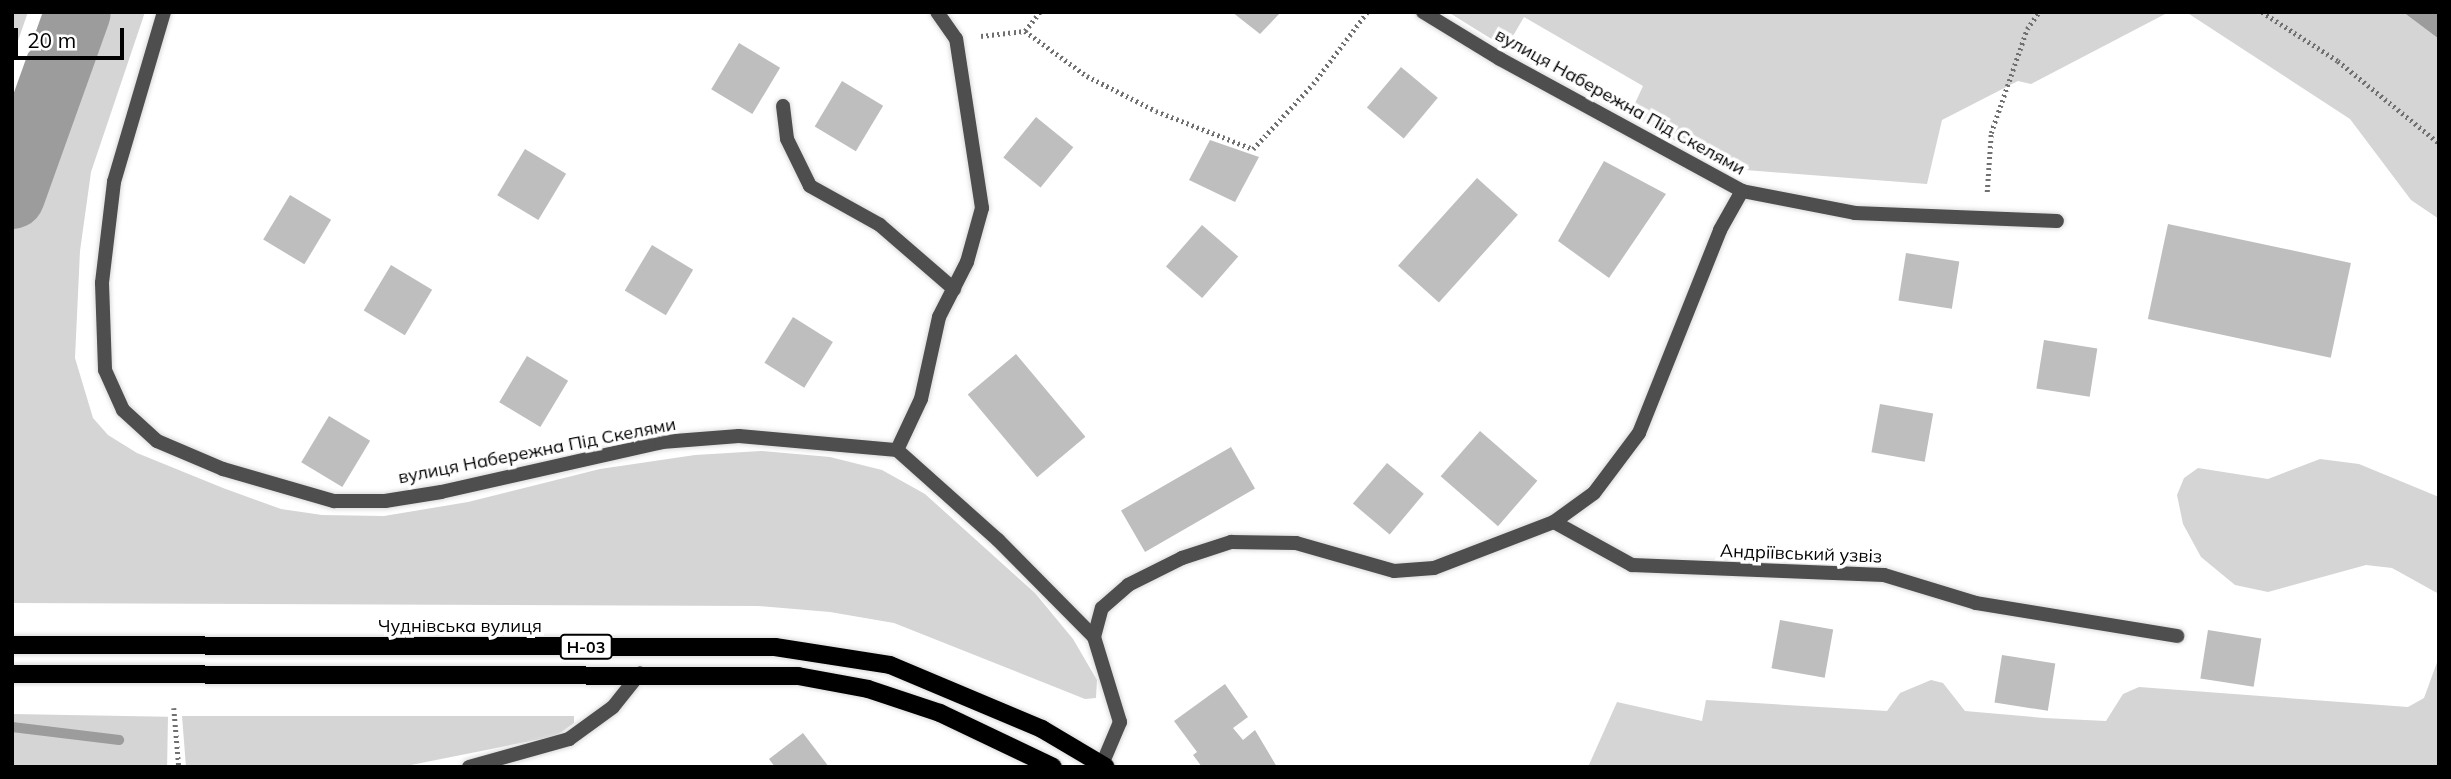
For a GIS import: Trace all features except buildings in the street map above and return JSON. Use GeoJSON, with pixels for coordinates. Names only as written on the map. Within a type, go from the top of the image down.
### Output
{"type":"FeatureCollection","features":[{"type":"Feature","properties":{"kind":"main road","name":"Чуднівська вулиця"},"geometry":{"type":"LineString","coordinates":[[12,645],[775,647],[890,666],[1042,729],[1103,766]]}},
{"type":"Feature","properties":{"kind":"main road","name":"Н-03"},"geometry":{"type":"LineString","coordinates":[[12,674],[640,673],[797,676],[868,689],[940,713],[1053,767]]}},
{"type":"Feature","properties":{"kind":"street","name":"вулиця Набережна Під Скелями"},"geometry":{"type":"LineString","coordinates":[[164,12],[114,181],[102,283],[105,370],[123,410],[157,441],[223,469],[334,501],[385,501],[440,492],[662,442],[739,436],[897,450]]}},
{"type":"Feature","properties":{"kind":"street"},"geometry":{"type":"LineString","coordinates":[[937,12],[956,39],[982,208],[967,262],[939,317],[921,399],[897,450],[998,540],[1094,637],[1120,722],[1103,766]]}},
{"type":"Feature","properties":{"kind":"street","name":"вулиця Набережна Під Скелями"},"geometry":{"type":"LineString","coordinates":[[1423,12],[1742,191],[1855,213],[2057,221]]}},
{"type":"Feature","properties":{"kind":"street"},"geometry":{"type":"LineString","coordinates":[[783,106],[787,139],[810,186],[880,226],[954,289]]}},
{"type":"Feature","properties":{"kind":"street"},"geometry":{"type":"LineString","coordinates":[[1094,637],[1102,608],[1128,585],[1182,558],[1231,542],[1296,543],[1394,570],[1434,568],[1553,522],[1594,493],[1639,433],[1720,230],[1742,191]]}},
{"type":"Feature","properties":{"kind":"street","name":"Андріївський узвіз"},"geometry":{"type":"LineString","coordinates":[[1553,522],[1632,565],[1884,575],[1976,603],[2177,636]]}},
{"type":"Feature","properties":{"kind":"street"},"geometry":{"type":"LineString","coordinates":[[469,767],[569,739],[613,708],[640,673]]}},
{"type":"Feature","properties":{"kind":"path"},"geometry":{"type":"LineString","coordinates":[[1025,31],[1040,12]]}},
{"type":"Feature","properties":{"kind":"path"},"geometry":{"type":"LineString","coordinates":[[956,39],[1025,31],[1087,76],[1144,105],[1253,149],[1313,84],[1367,12]]}},
{"type":"Feature","properties":{"kind":"path"},"geometry":{"type":"LineString","coordinates":[[1985,218],[1991,133],[2027,29],[2039,12]]}},
{"type":"Feature","properties":{"kind":"path"},"geometry":{"type":"LineString","coordinates":[[2262,12],[2338,61],[2439,143]]}},
{"type":"Feature","properties":{"kind":"path"},"geometry":{"type":"LineString","coordinates":[[174,708],[179,767]]}},
{"type":"Feature","properties":{"kind":"shaded area"},"geometry":{"type":"Polygon","coordinates":[[[12,12],[28,12],[12,58],[12,12]]]}},
{"type":"Feature","properties":{"kind":"shaded area"},"geometry":{"type":"Polygon","coordinates":[[[104,12],[145,12],[91,172],[80,251],[75,358],[93,418],[108,435],[137,453],[223,488],[281,509],[322,515],[384,516],[468,502],[600,469],[695,455],[761,451],[830,457],[882,470],[925,494],[1035,593],[1073,639],[1097,680],[1096,698],[1085,699],[894,623],[830,612],[758,606],[12,603],[12,220],[38,188],[54,104],[104,12]]]}},
{"type":"Feature","properties":{"kind":"shaded area"},"geometry":{"type":"Polygon","coordinates":[[[1448,12],[2169,12],[2031,84],[2018,81],[1942,120],[1927,184],[1733,169],[1702,157],[1630,114],[1643,86],[1524,17],[1506,48],[1448,12]]]}},
{"type":"Feature","properties":{"kind":"shaded area"},"geometry":{"type":"Polygon","coordinates":[[[2186,12],[2403,12],[2439,39],[2439,219],[2411,200],[2350,119],[2186,12]]]}},
{"type":"Feature","properties":{"kind":"shaded area"},"geometry":{"type":"Polygon","coordinates":[[[2403,12],[2439,12],[2439,39],[2403,12]]]}},
{"type":"Feature","properties":{"kind":"shaded area"},"geometry":{"type":"Polygon","coordinates":[[[2320,459],[2359,464],[2439,497],[2439,594],[2392,568],[2366,565],[2268,592],[2235,585],[2201,557],[2183,524],[2177,495],[2184,478],[2198,468],[2268,479],[2320,459]]]}},
{"type":"Feature","properties":{"kind":"shaded area"},"geometry":{"type":"Polygon","coordinates":[[[2439,657],[2439,767],[1588,767],[1617,702],[1702,721],[1706,700],[1887,711],[1900,693],[1931,680],[1943,683],[1965,711],[2044,718],[2106,721],[2123,694],[2139,687],[2408,707],[2424,698],[2439,657]]]}},
{"type":"Feature","properties":{"kind":"shaded area"},"geometry":{"type":"Polygon","coordinates":[[[12,714],[168,717],[167,767],[12,767],[12,714]]]}},
{"type":"Feature","properties":{"kind":"shaded area"},"geometry":{"type":"Polygon","coordinates":[[[182,716],[574,716],[574,723],[556,736],[401,767],[186,767],[182,716]]]}},
{"type":"Feature","properties":{"kind":"waterway"},"geometry":{"type":"LineString","coordinates":[[12,196],[78,12]]}},
{"type":"Feature","properties":{"kind":"waterway"},"geometry":{"type":"LineString","coordinates":[[12,727],[119,740]]}}]}
